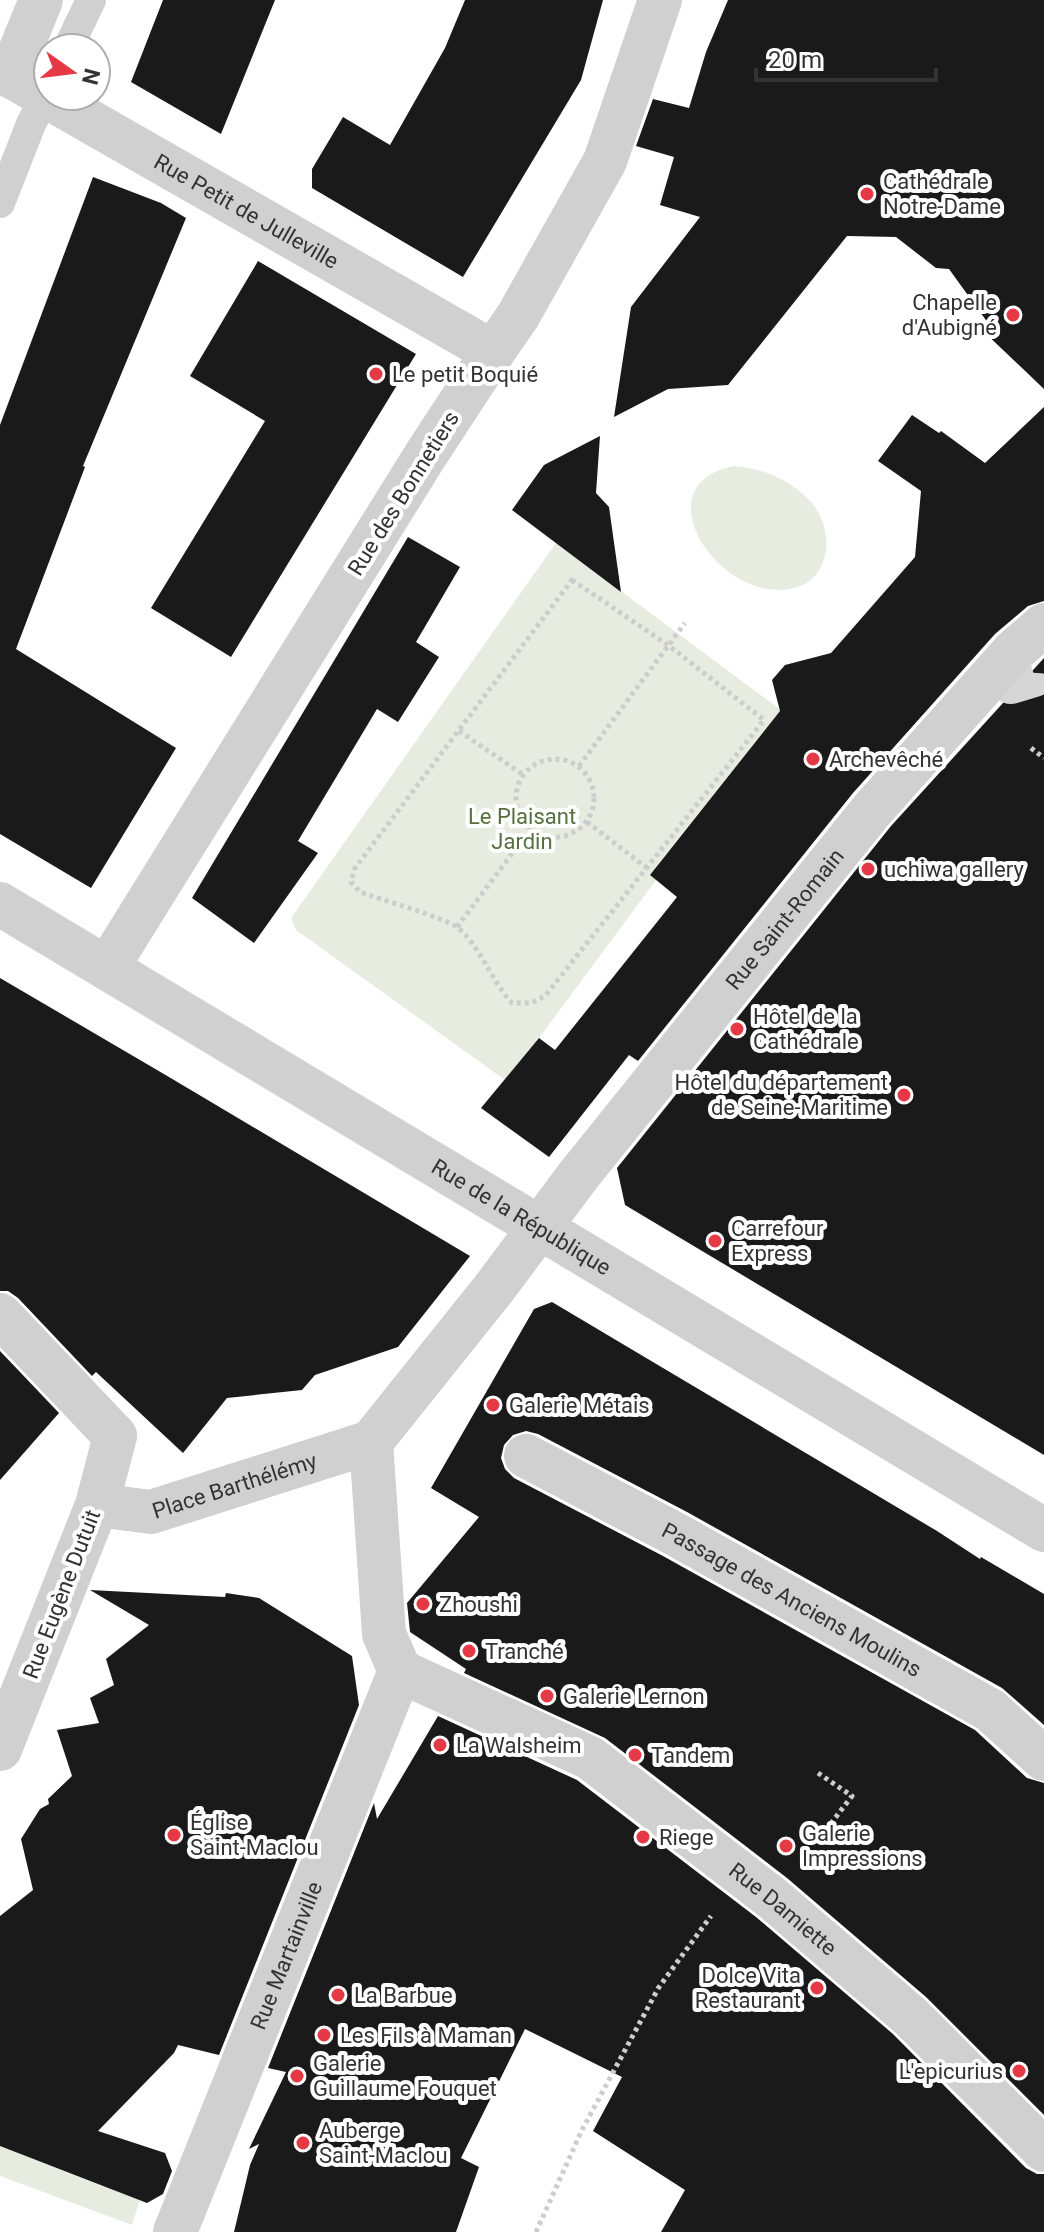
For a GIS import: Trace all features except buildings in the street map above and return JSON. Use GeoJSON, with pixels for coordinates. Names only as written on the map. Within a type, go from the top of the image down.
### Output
{"type":"FeatureCollection","features":[{"type":"Feature","properties":{"kind":"street"},"geometry":{"type":"LineString","coordinates":[[26,83],[41,0]]}},
{"type":"Feature","properties":{"kind":"street","name":"Rue des Bonnetiers"},"geometry":{"type":"LineString","coordinates":[[107,968],[425,456],[518,316],[605,161],[660,0]]}},
{"type":"Feature","properties":{"kind":"street","name":"Rue Petit de Julleville"},"geometry":{"type":"LineString","coordinates":[[26,83],[90,124],[493,352]]}},
{"type":"Feature","properties":{"kind":"street","name":"Rue Saint-Romain"},"geometry":{"type":"LineString","coordinates":[[540,1228],[578,1176],[872,810],[1014,651],[1044,625]]}},
{"type":"Feature","properties":{"kind":"street","name":"Rue de la République"},"geometry":{"type":"LineString","coordinates":[[0,904],[1044,1530]]}},
{"type":"Feature","properties":{"kind":"street"},"geometry":{"type":"LineString","coordinates":[[392,1653],[371,1442],[540,1228]]}},
{"type":"Feature","properties":{"kind":"street","name":"Rue Eugène Dutuit"},"geometry":{"type":"LineString","coordinates":[[0,1315],[115,1436],[97,1505],[0,1749]]}},
{"type":"Feature","properties":{"kind":"street","name":"Place Barthélémy"},"geometry":{"type":"LineString","coordinates":[[97,1505],[151,1512],[371,1442]]}},
{"type":"Feature","properties":{"kind":"street","name":"Passage des Anciens Moulins"},"geometry":{"type":"LineString","coordinates":[[526,1456],[675,1534],[990,1710],[1044,1759]]}},
{"type":"Feature","properties":{"kind":"street","name":"Rue Damiette"},"geometry":{"type":"LineString","coordinates":[[392,1653],[590,1758],[741,1873],[910,2016],[1044,2150]]}},
{"type":"Feature","properties":{"kind":"street","name":"Rue Martainville"},"geometry":{"type":"LineString","coordinates":[[175,2232],[392,1653]]}},
{"type":"Feature","properties":{"kind":"lane"},"geometry":{"type":"LineString","coordinates":[[76,32],[91,0]]}},
{"type":"Feature","properties":{"kind":"lane"},"geometry":{"type":"LineString","coordinates":[[0,203],[31,124],[26,83]]}},
{"type":"Feature","properties":{"kind":"path"},"geometry":{"type":"LineString","coordinates":[[572,580],[668,645],[764,720],[545,996],[531,1003],[512,1003],[497,987],[484,960],[457,927],[360,892],[351,882],[355,868],[459,731],[572,580]]}},
{"type":"Feature","properties":{"kind":"path"},"geometry":{"type":"LineString","coordinates":[[579,766],[685,623]]}},
{"type":"Feature","properties":{"kind":"path"},"geometry":{"type":"LineString","coordinates":[[459,731],[525,776]]}},
{"type":"Feature","properties":{"kind":"path"},"geometry":{"type":"LineString","coordinates":[[1031,748],[1044,758]]}},
{"type":"Feature","properties":{"kind":"path"},"geometry":{"type":"LineString","coordinates":[[565,759],[579,766],[589,777],[594,808],[587,822],[576,833],[546,837],[520,819],[515,805],[517,788],[525,776],[534,763],[565,759]]}},
{"type":"Feature","properties":{"kind":"path"},"geometry":{"type":"LineString","coordinates":[[587,822],[647,868]]}},
{"type":"Feature","properties":{"kind":"path"},"geometry":{"type":"LineString","coordinates":[[457,927],[532,827]]}},
{"type":"Feature","properties":{"kind":"path"},"geometry":{"type":"LineString","coordinates":[[818,1773],[852,1796],[832,1822]]}},
{"type":"Feature","properties":{"kind":"path"},"geometry":{"type":"LineString","coordinates":[[536,2232],[582,2130],[659,1987],[741,1873]]}},
{"type":"Feature","properties":{"kind":"green space"},"geometry":{"type":"Polygon","coordinates":[[[734,466],[755,469],[785,481],[810,501],[818,513],[824,526],[826,553],[822,565],[804,584],[790,589],[763,588],[737,578],[716,561],[700,539],[692,516],[693,495],[707,477],[734,466]]]}},
{"type":"Feature","properties":{"kind":"green space","name":"Le Plaisant Jardin"},"geometry":{"type":"Polygon","coordinates":[[[556,543],[781,710],[657,865],[656,880],[505,1080],[296,930],[291,918],[556,543]]]}},
{"type":"Feature","properties":{"kind":"green space"},"geometry":{"type":"Polygon","coordinates":[[[0,2146],[140,2200],[132,2225],[0,2176],[0,2146]]]}},
{"type":"Feature","properties":{"kind":"tunnel"},"geometry":{"type":"LineString","coordinates":[[997,671],[1011,682],[1034,675],[1037,631]]}},
{"type":"Feature","properties":{"kind":"place","name":"Cathédrale Notre-Dame"},"geometry":{"type":"Point","coordinates":[867,194]}},
{"type":"Feature","properties":{"kind":"place","name":"Chapelle d'Aubigné"},"geometry":{"type":"Point","coordinates":[1013,315]}},
{"type":"Feature","properties":{"kind":"place","name":"Le petit Boquié"},"geometry":{"type":"Point","coordinates":[376,374]}},
{"type":"Feature","properties":{"kind":"place","name":"Archevêché"},"geometry":{"type":"Point","coordinates":[813,759]}},
{"type":"Feature","properties":{"kind":"place","name":"uchiwa gallery"},"geometry":{"type":"Point","coordinates":[868,869]}},
{"type":"Feature","properties":{"kind":"place","name":"Hôtel de la Cathédrale"},"geometry":{"type":"Point","coordinates":[737,1029]}},
{"type":"Feature","properties":{"kind":"place","name":"Hôtel du département de Seine-Maritime"},"geometry":{"type":"Point","coordinates":[904,1095]}},
{"type":"Feature","properties":{"kind":"place","name":"Carrefour Express"},"geometry":{"type":"Point","coordinates":[715,1241]}},
{"type":"Feature","properties":{"kind":"place","name":"Galerie Métais"},"geometry":{"type":"Point","coordinates":[493,1405]}},
{"type":"Feature","properties":{"kind":"place","name":"Zhoushi"},"geometry":{"type":"Point","coordinates":[423,1604]}},
{"type":"Feature","properties":{"kind":"place","name":"Tranché"},"geometry":{"type":"Point","coordinates":[469,1651]}},
{"type":"Feature","properties":{"kind":"place","name":"Galerie Lernon"},"geometry":{"type":"Point","coordinates":[547,1696]}},
{"type":"Feature","properties":{"kind":"place","name":"La Walsheim"},"geometry":{"type":"Point","coordinates":[440,1745]}},
{"type":"Feature","properties":{"kind":"place","name":"Tandem"},"geometry":{"type":"Point","coordinates":[635,1755]}},
{"type":"Feature","properties":{"kind":"place","name":"Église Saint-Maclou"},"geometry":{"type":"Point","coordinates":[174,1835]}},
{"type":"Feature","properties":{"kind":"place","name":"Riege"},"geometry":{"type":"Point","coordinates":[643,1837]}},
{"type":"Feature","properties":{"kind":"place","name":"Galerie Impressions"},"geometry":{"type":"Point","coordinates":[786,1846]}},
{"type":"Feature","properties":{"kind":"place","name":"Dolce Vita Restaurant"},"geometry":{"type":"Point","coordinates":[817,1988]}},
{"type":"Feature","properties":{"kind":"place","name":"La Barbue"},"geometry":{"type":"Point","coordinates":[338,1995]}},
{"type":"Feature","properties":{"kind":"place","name":"Les Fils à Maman"},"geometry":{"type":"Point","coordinates":[324,2035]}},
{"type":"Feature","properties":{"kind":"place","name":"L'epicurius"},"geometry":{"type":"Point","coordinates":[1019,2071]}},
{"type":"Feature","properties":{"kind":"place","name":"Galerie Guillaume Fouquet"},"geometry":{"type":"Point","coordinates":[297,2076]}},
{"type":"Feature","properties":{"kind":"place","name":"Auberge Saint-Maclou"},"geometry":{"type":"Point","coordinates":[303,2143]}}]}
